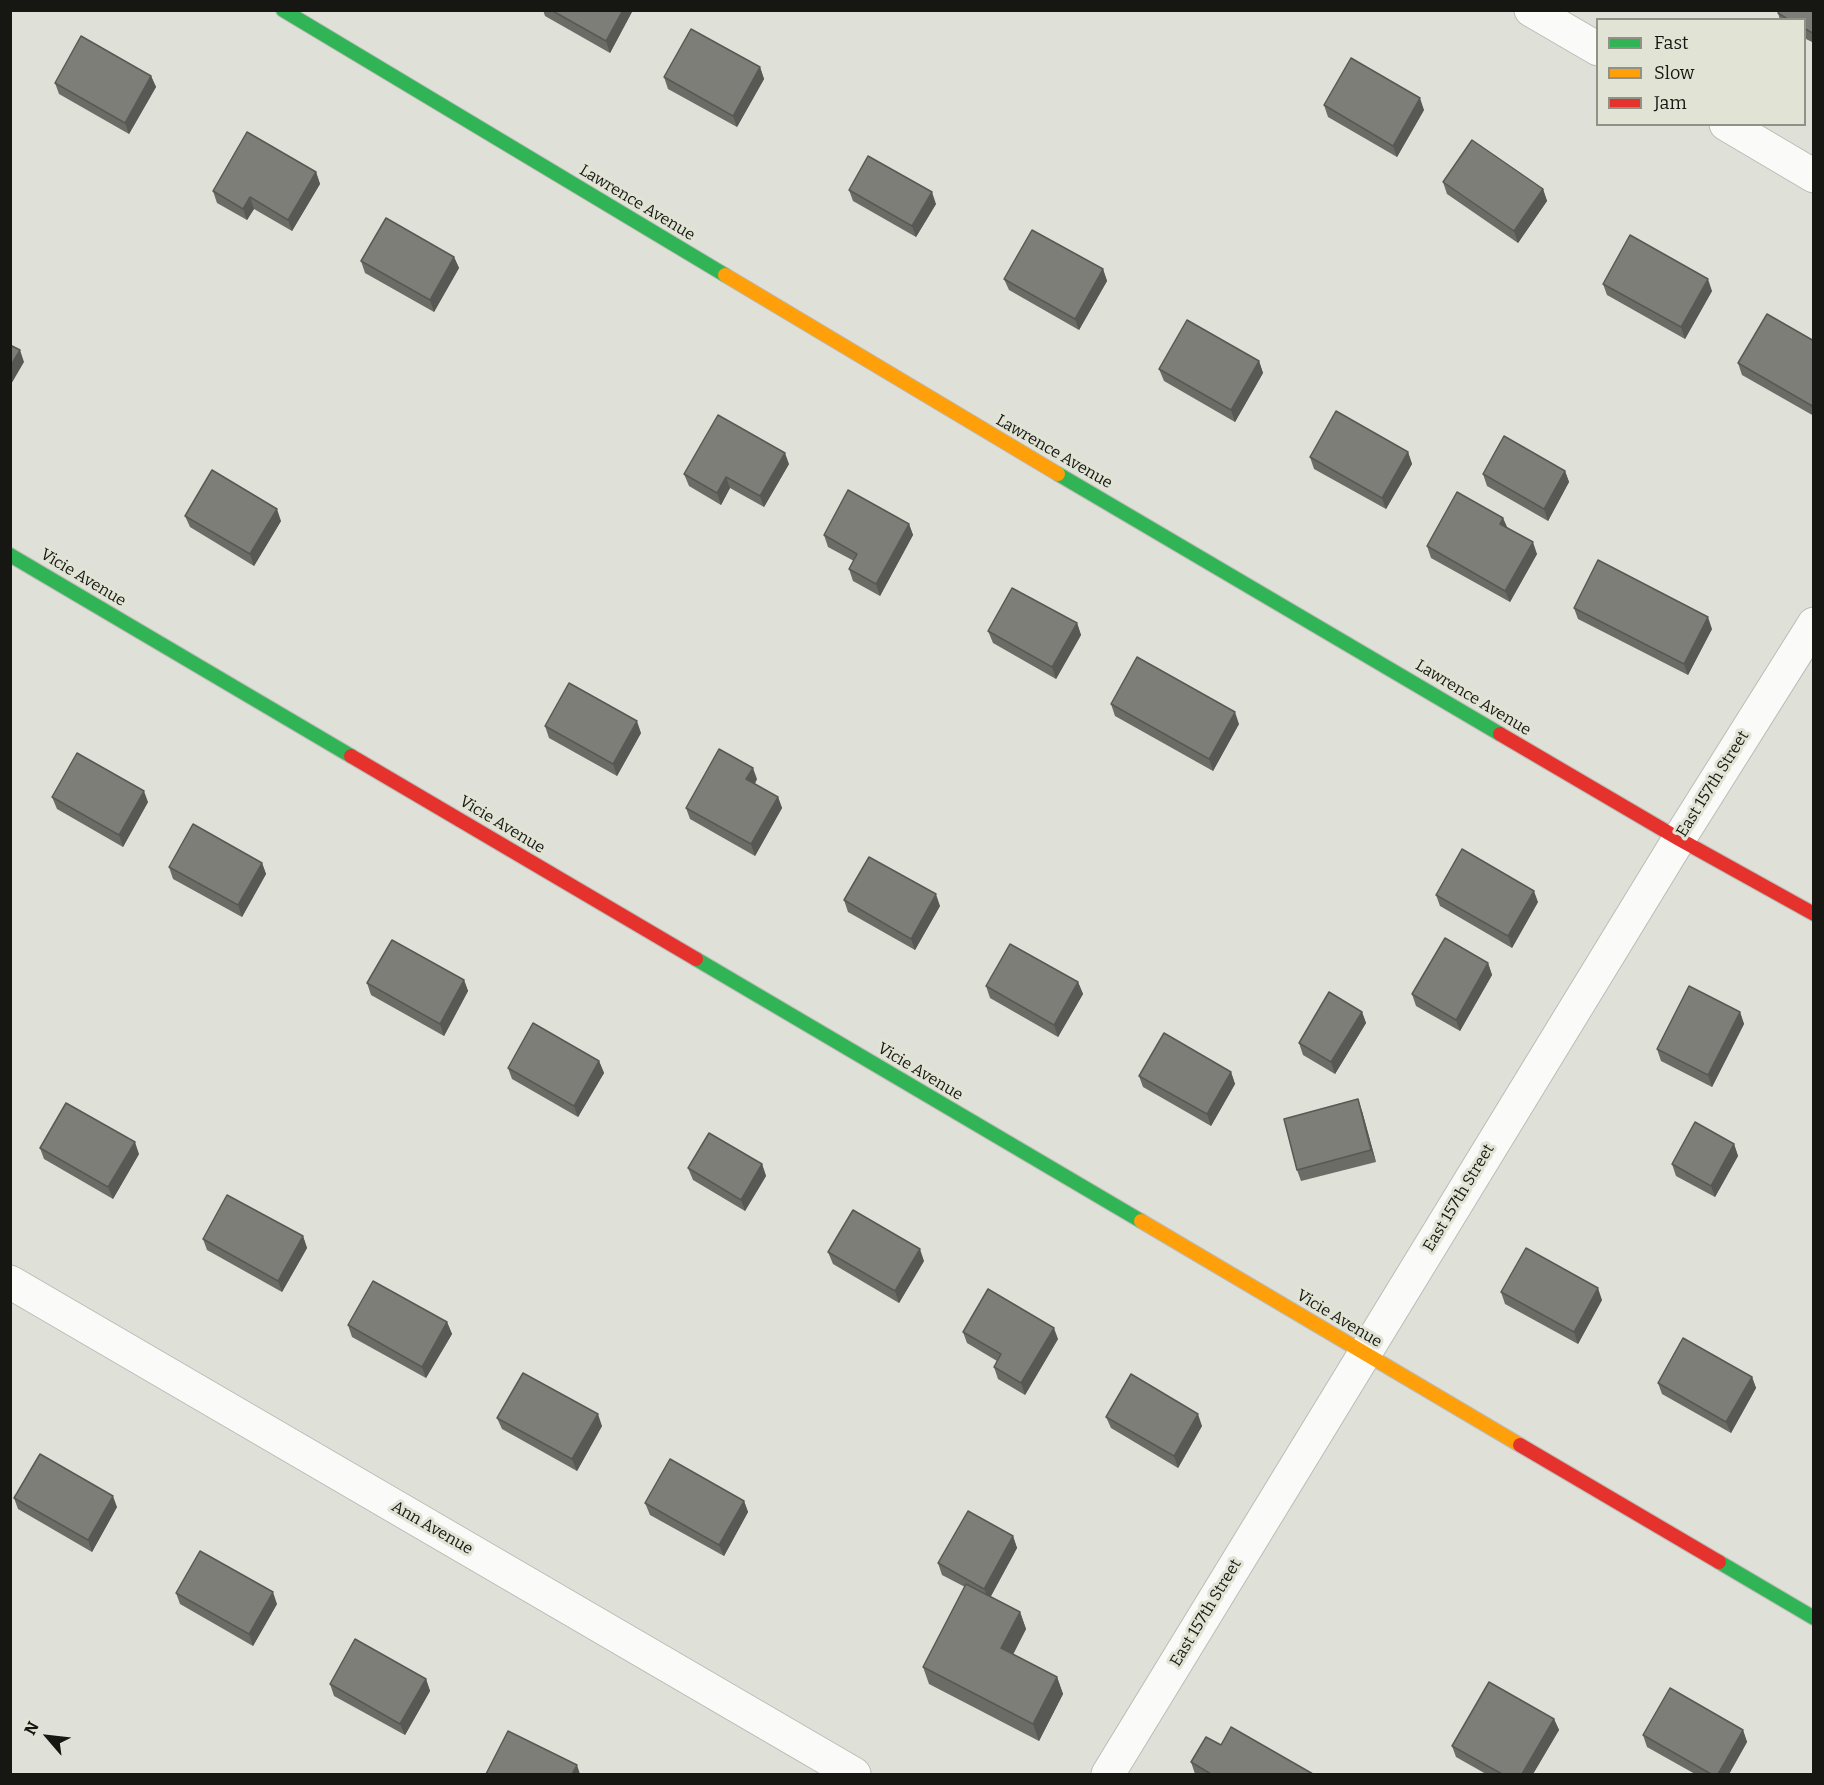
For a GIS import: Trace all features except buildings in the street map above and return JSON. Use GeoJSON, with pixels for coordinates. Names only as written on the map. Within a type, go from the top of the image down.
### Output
{"type":"FeatureCollection","features":[{"type":"Feature","properties":{"kind":"street","name":"Lawrence Avenue"},"geometry":{"type":"LineString","coordinates":[[283,10],[924,395],[1679,839],[1814,914]]}},
{"type":"Feature","properties":{"kind":"street"},"geometry":{"type":"LineString","coordinates":[[1531,10],[1596,48]]}},
{"type":"Feature","properties":{"kind":"street"},"geometry":{"type":"LineString","coordinates":[[1729,126],[1814,176]]}},
{"type":"Feature","properties":{"kind":"street","name":"Vicie Avenue"},"geometry":{"type":"LineString","coordinates":[[10,555],[1814,1618]]}},
{"type":"Feature","properties":{"kind":"street","name":"East 157th Street"},"geometry":{"type":"LineString","coordinates":[[1108,1774],[1679,839],[1814,624]]}},
{"type":"Feature","properties":{"kind":"street","name":"Ann Avenue"},"geometry":{"type":"LineString","coordinates":[[10,1282],[854,1774]]}},
{"type":"Feature","properties":{"kind":"traffic: fast"},"geometry":{"type":"LineString","coordinates":[[283,10],[725,275]]}},
{"type":"Feature","properties":{"kind":"traffic: fast"},"geometry":{"type":"LineString","coordinates":[[1058,474],[1500,734]]}},
{"type":"Feature","properties":{"kind":"traffic: fast"},"geometry":{"type":"LineString","coordinates":[[10,555],[351,756]]}},
{"type":"Feature","properties":{"kind":"traffic: fast"},"geometry":{"type":"LineString","coordinates":[[696,959],[1141,1221]]}},
{"type":"Feature","properties":{"kind":"traffic: fast"},"geometry":{"type":"LineString","coordinates":[[1719,1562],[1814,1618]]}},
{"type":"Feature","properties":{"kind":"traffic: slow"},"geometry":{"type":"LineString","coordinates":[[725,275],[1058,474]]}},
{"type":"Feature","properties":{"kind":"traffic: slow"},"geometry":{"type":"LineString","coordinates":[[1141,1221],[1520,1445]]}},
{"type":"Feature","properties":{"kind":"traffic: jam"},"geometry":{"type":"LineString","coordinates":[[1500,734],[1679,839],[1814,914]]}},
{"type":"Feature","properties":{"kind":"traffic: jam"},"geometry":{"type":"LineString","coordinates":[[351,756],[696,959]]}},
{"type":"Feature","properties":{"kind":"traffic: jam"},"geometry":{"type":"LineString","coordinates":[[1520,1445],[1719,1562]]}}]}
